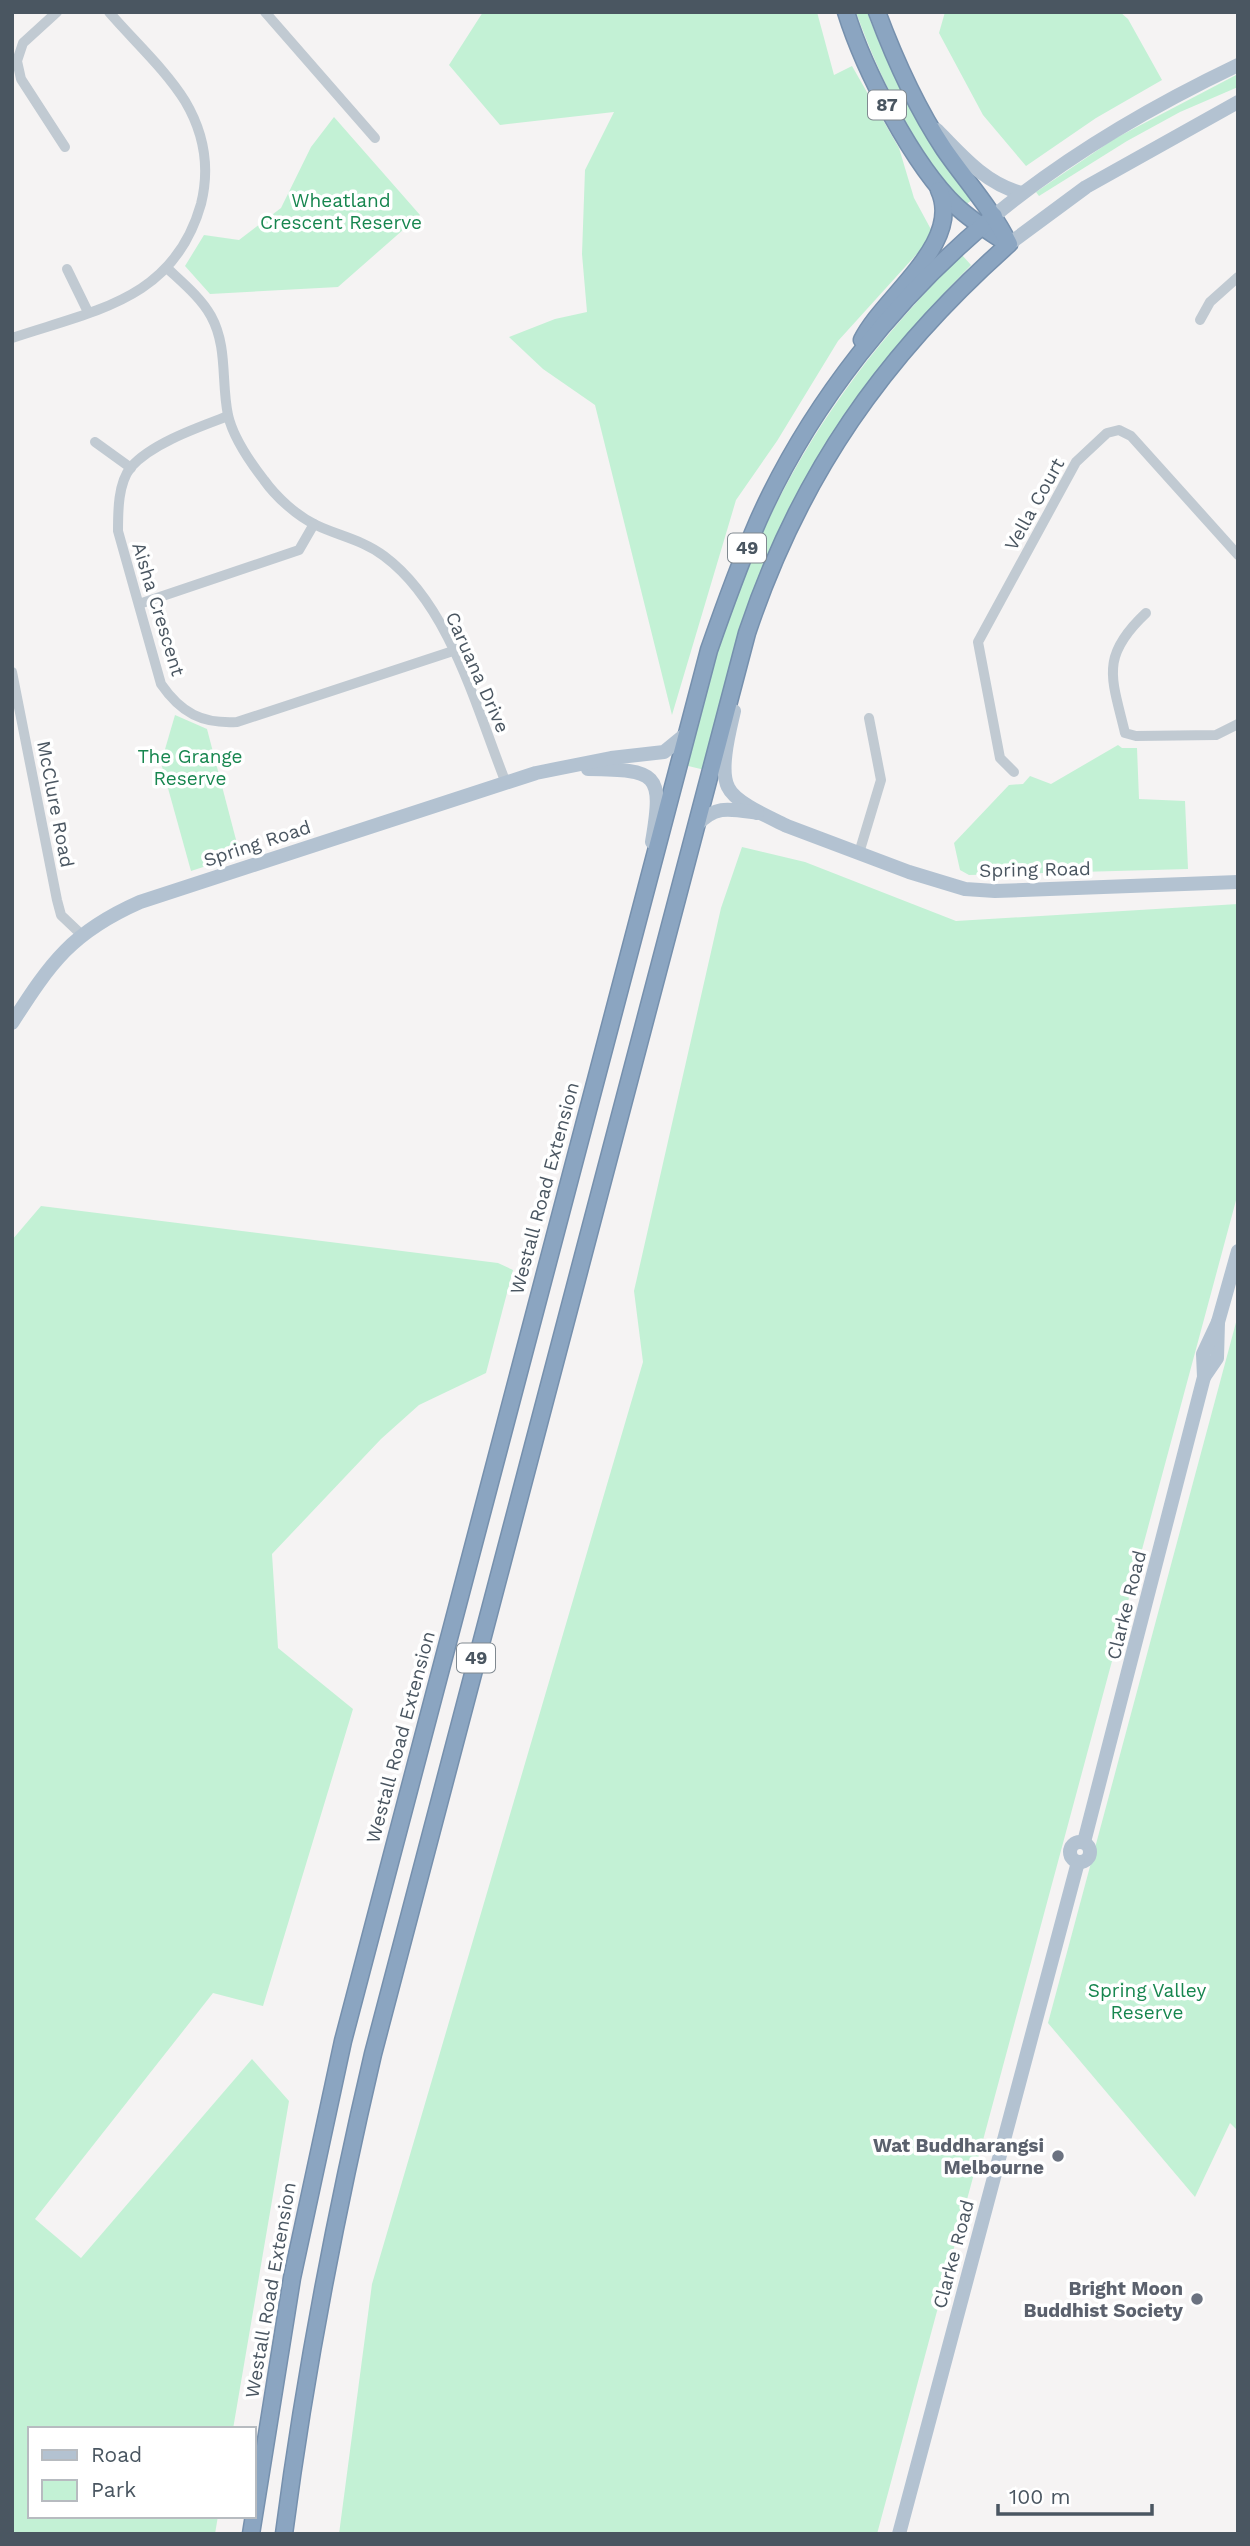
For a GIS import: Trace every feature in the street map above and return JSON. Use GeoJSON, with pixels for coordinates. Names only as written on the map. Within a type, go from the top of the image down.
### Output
{"type":"FeatureCollection","features":[{"type":"Feature","properties":{"kind":"highway","name":"87"},"geometry":{"type":"LineString","coordinates":[[846,12],[891,113],[936,184],[957,207],[987,221]]}},
{"type":"Feature","properties":{"kind":"highway","name":"87"},"geometry":{"type":"LineString","coordinates":[[877,12],[924,117],[959,170],[987,221],[1009,244]]}},
{"type":"Feature","properties":{"kind":"highway"},"geometry":{"type":"LineString","coordinates":[[844,377],[866,332],[921,264],[938,237],[945,212],[942,195],[936,184]]}},
{"type":"Feature","properties":{"kind":"highway","name":"Westall Road Extension"},"geometry":{"type":"LineString","coordinates":[[256,2503],[292,2278],[343,2040],[709,650],[759,519],[803,438],[844,377],[902,304],[987,221]]}},
{"type":"Feature","properties":{"kind":"highway","name":"49"},"geometry":{"type":"LineString","coordinates":[[284,2534],[320,2303],[373,2054],[739,659],[772,563],[804,496],[867,396],[929,320],[1009,244]]}},
{"type":"Feature","properties":{"kind":"main road","name":"Westall Road Extension"},"geometry":{"type":"LineString","coordinates":[[987,221],[1072,156],[1127,121],[1238,65]]}},
{"type":"Feature","properties":{"kind":"main road","name":"49"},"geometry":{"type":"LineString","coordinates":[[1009,244],[1086,187],[1238,102]]}},
{"type":"Feature","properties":{"kind":"main road"},"geometry":{"type":"LineString","coordinates":[[924,117],[975,168],[1005,186],[1022,192]]}},
{"type":"Feature","properties":{"kind":"main road","name":"Spring Road"},"geometry":{"type":"LineString","coordinates":[[757,604],[750,650],[728,736],[726,765],[727,785],[735,795],[762,814],[944,884],[985,890],[1238,882]]}},
{"type":"Feature","properties":{"kind":"main road","name":"Spring Road"},"geometry":{"type":"LineString","coordinates":[[12,1023],[52,964],[81,934],[114,913],[139,902],[506,783],[559,768],[664,752],[686,734]]}},
{"type":"Feature","properties":{"kind":"main road","name":"Spring Road"},"geometry":{"type":"LineString","coordinates":[[559,768],[632,771],[653,782],[658,798],[658,810],[640,909]]}},
{"type":"Feature","properties":{"kind":"main road","name":"Spring Road"},"geometry":{"type":"LineString","coordinates":[[696,826],[708,813],[722,809],[762,814]]}},
{"type":"Feature","properties":{"kind":"main road","name":"Clarke Road"},"geometry":{"type":"LineString","coordinates":[[898,2534],[1078,1862],[1087,1860],[1091,1854],[1090,1847],[1084,1842],[1204,1377],[1217,1358],[1218,1322],[1238,1251]]}},
{"type":"Feature","properties":{"kind":"street"},"geometry":{"type":"LineString","coordinates":[[57,12],[23,43],[16,61],[21,79],[65,147]]}},
{"type":"Feature","properties":{"kind":"street"},"geometry":{"type":"LineString","coordinates":[[12,338],[118,302],[145,287],[168,269],[187,240],[196,219],[205,177],[203,144],[183,98],[109,12]]}},
{"type":"Feature","properties":{"kind":"street"},"geometry":{"type":"LineString","coordinates":[[265,12],[375,138]]}},
{"type":"Feature","properties":{"kind":"street"},"geometry":{"type":"LineString","coordinates":[[67,269],[88,312]]}},
{"type":"Feature","properties":{"kind":"street","name":"Caruana Drive"},"geometry":{"type":"LineString","coordinates":[[168,269],[211,315],[221,343],[229,416],[244,450],[265,482],[290,507],[314,524],[359,541],[383,555],[408,577],[424,598],[453,651],[506,783]]}},
{"type":"Feature","properties":{"kind":"street"},"geometry":{"type":"LineString","coordinates":[[1200,320],[1210,302],[1238,277]]}},
{"type":"Feature","properties":{"kind":"street"},"geometry":{"type":"LineString","coordinates":[[95,442],[131,468],[161,445],[183,433],[229,416]]}},
{"type":"Feature","properties":{"kind":"street","name":"Vella Court"},"geometry":{"type":"LineString","coordinates":[[1014,772],[1000,758],[978,642],[1076,462],[1107,433],[1119,430],[1131,436],[1238,555]]}},
{"type":"Feature","properties":{"kind":"street","name":"Aisha Crescent"},"geometry":{"type":"LineString","coordinates":[[131,468],[118,506],[118,531],[161,684],[172,700],[193,715],[216,723],[237,722],[453,651]]}},
{"type":"Feature","properties":{"kind":"street"},"geometry":{"type":"LineString","coordinates":[[139,604],[299,550],[314,524]]}},
{"type":"Feature","properties":{"kind":"street"},"geometry":{"type":"LineString","coordinates":[[1146,613],[1130,628],[1113,657],[1111,675],[1125,733],[1136,736],[1216,735],[1238,724]]}},
{"type":"Feature","properties":{"kind":"street","name":"McClure Road"},"geometry":{"type":"LineString","coordinates":[[12,672],[57,900],[61,915],[81,934]]}},
{"type":"Feature","properties":{"kind":"street"},"geometry":{"type":"LineString","coordinates":[[859,853],[881,780],[869,718]]}},
{"type":"Feature","properties":{"kind":"green space"},"geometry":{"type":"Polygon","coordinates":[[[483,12],[817,12],[834,75],[852,66],[899,148],[914,198],[934,235],[838,341],[777,441],[736,500],[672,715],[595,405],[543,369],[509,337],[555,319],[587,312],[582,254],[585,170],[614,112],[500,125],[449,65],[483,12]]]}},
{"type":"Feature","properties":{"kind":"green space"},"geometry":{"type":"Polygon","coordinates":[[[856,12],[867,12],[888,62],[925,134],[972,200],[965,205],[930,161],[901,114],[856,12]]]}},
{"type":"Feature","properties":{"kind":"green space"},"geometry":{"type":"Polygon","coordinates":[[[945,12],[1120,12],[1128,19],[1162,80],[1096,118],[1026,166],[983,115],[939,33],[945,12]]]}},
{"type":"Feature","properties":{"kind":"green space"},"geometry":{"type":"Polygon","coordinates":[[[1238,74],[1238,87],[1180,112],[1127,141],[1039,196],[1036,192],[1114,139],[1238,74]]]}},
{"type":"Feature","properties":{"kind":"green space","name":"Wheatland Crescent Reserve"},"geometry":{"type":"Polygon","coordinates":[[[334,117],[420,215],[338,287],[210,294],[185,266],[204,235],[239,240],[281,208],[311,147],[334,117]]]}},
{"type":"Feature","properties":{"kind":"green space"},"geometry":{"type":"Polygon","coordinates":[[[962,255],[971,265],[869,382],[826,446],[807,480],[788,515],[705,770],[684,765],[720,637],[758,543],[780,497],[804,453],[860,371],[925,293],[962,255]]]}},
{"type":"Feature","properties":{"kind":"green space","name":"The Grange Reserve"},"geometry":{"type":"Polygon","coordinates":[[[175,715],[207,729],[240,855],[191,871],[161,763],[175,715]]]}},
{"type":"Feature","properties":{"kind":"green space"},"geometry":{"type":"Polygon","coordinates":[[[1118,745],[1122,748],[1137,748],[1139,799],[1185,801],[1188,869],[969,875],[960,870],[954,843],[1009,785],[1023,784],[1030,776],[1051,784],[1118,745]]]}},
{"type":"Feature","properties":{"kind":"green space"},"geometry":{"type":"Polygon","coordinates":[[[742,847],[805,862],[956,921],[1238,904],[1238,1193],[877,2534],[339,2534],[372,2284],[643,1362],[634,1291],[721,908],[742,847]]]}},
{"type":"Feature","properties":{"kind":"green space"},"geometry":{"type":"Polygon","coordinates":[[[41,1206],[498,1263],[513,1270],[486,1373],[419,1405],[381,1439],[272,1554],[278,1648],[353,1709],[263,2006],[213,1993],[35,2219],[81,2258],[252,2059],[289,2101],[233,2427],[28,2427],[28,2518],[218,2518],[215,2534],[12,2534],[12,1240],[41,1206]]]}},
{"type":"Feature","properties":{"kind":"green space","name":"Spring Valley Reserve"},"geometry":{"type":"Polygon","coordinates":[[[1238,1315],[1238,2131],[1230,2123],[1195,2197],[1048,2023],[1238,1315]]]}},
{"type":"Feature","properties":{"kind":"place","name":"Wat Buddharangsi Melbourne"},"geometry":{"type":"Point","coordinates":[1058,2156]}},
{"type":"Feature","properties":{"kind":"place","name":"Bright Moon Buddhist Society"},"geometry":{"type":"Point","coordinates":[1197,2299]}}]}
